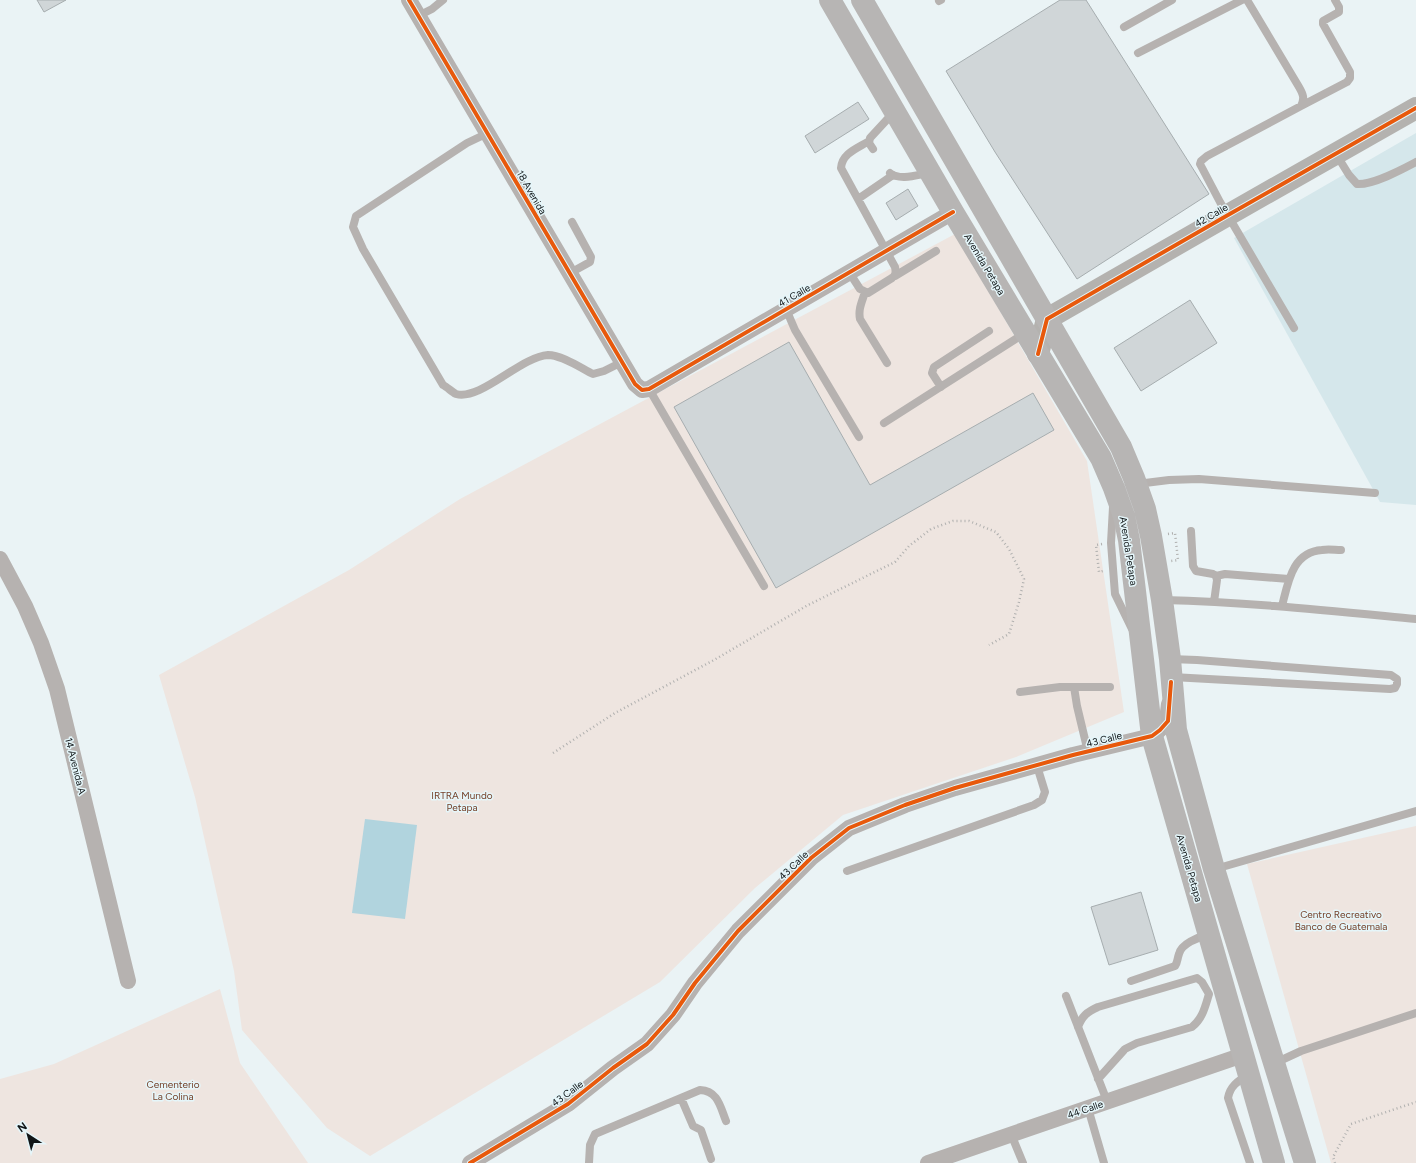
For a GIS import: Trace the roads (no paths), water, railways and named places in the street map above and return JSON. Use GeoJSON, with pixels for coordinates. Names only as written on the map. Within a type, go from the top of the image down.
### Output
{"type":"FeatureCollection","features":[{"type":"Feature","properties":{"kind":"main road","name":"Avenida Petapa"},"geometry":{"type":"LineString","coordinates":[[830,0],[953,212],[1101,458],[1114,488],[1124,516],[1129,540],[1152,736],[1274,1163]]}},
{"type":"Feature","properties":{"kind":"main road"},"geometry":{"type":"LineString","coordinates":[[866,3],[1046,319],[1122,447],[1136,484],[1146,516],[1162,600],[1176,730],[1214,869],[1304,1163]]}},
{"type":"Feature","properties":{"kind":"main road"},"geometry":{"type":"LineString","coordinates":[[1246,1066],[1274,1063]]}},
{"type":"Feature","properties":{"kind":"street","name":"18 Avenida"},"geometry":{"type":"LineString","coordinates":[[409,0],[427,28],[635,384],[646,389]]}},
{"type":"Feature","properties":{"kind":"street","name":"42 Calle"},"geometry":{"type":"LineString","coordinates":[[1046,319],[1416,108]]}},
{"type":"Feature","properties":{"kind":"street","name":"41 Calle"},"geometry":{"type":"LineString","coordinates":[[646,389],[953,212]]}},
{"type":"Feature","properties":{"kind":"street"},"geometry":{"type":"LineString","coordinates":[[1038,354],[1046,319]]}},
{"type":"Feature","properties":{"kind":"street","name":"14 Avenida A"},"geometry":{"type":"LineString","coordinates":[[0,559],[25,606],[57,689],[128,981]]}},
{"type":"Feature","properties":{"kind":"street","name":"43 Calle"},"geometry":{"type":"LineString","coordinates":[[470,1163],[568,1104],[613,1068],[647,1044],[673,1015],[695,984],[738,931],[811,858],[849,828],[905,805],[955,788],[1152,736],[1168,721],[1170,673]]}},
{"type":"Feature","properties":{"kind":"street","name":"44 Calle"},"geometry":{"type":"LineString","coordinates":[[928,1163],[1106,1102],[1246,1066]]}},
{"type":"Feature","properties":{"kind":"lane"},"geometry":{"type":"LineString","coordinates":[[418,16],[432,9],[443,0]]}},
{"type":"Feature","properties":{"kind":"lane"},"geometry":{"type":"LineString","coordinates":[[1124,27],[1172,0]]}},
{"type":"Feature","properties":{"kind":"lane"},"geometry":{"type":"LineString","coordinates":[[1138,53],[1242,0]]}},
{"type":"Feature","properties":{"kind":"lane"},"geometry":{"type":"LineString","coordinates":[[1247,0],[1303,95],[1304,101],[1301,106]]}},
{"type":"Feature","properties":{"kind":"lane"},"geometry":{"type":"LineString","coordinates":[[1294,328],[1200,164],[1201,161],[1207,156],[1347,82],[1350,78],[1350,72],[1323,24],[1323,21],[1339,12],[1339,7],[1335,0]]}},
{"type":"Feature","properties":{"kind":"lane"},"geometry":{"type":"LineString","coordinates":[[894,111],[869,141],[844,156],[841,162],[841,168],[895,267],[895,276]]}},
{"type":"Feature","properties":{"kind":"lane"},"geometry":{"type":"LineString","coordinates":[[488,133],[467,142],[356,216],[353,227],[363,249],[443,385],[456,394],[468,394],[479,390],[526,362],[548,355],[564,359],[593,374],[604,371],[622,362]]}},
{"type":"Feature","properties":{"kind":"lane"},"geometry":{"type":"LineString","coordinates":[[869,141],[873,149]]}},
{"type":"Feature","properties":{"kind":"lane"},"geometry":{"type":"LineString","coordinates":[[1336,154],[1349,175],[1357,184],[1364,184],[1399,171],[1416,162]]}},
{"type":"Feature","properties":{"kind":"lane"},"geometry":{"type":"LineString","coordinates":[[858,200],[891,174],[899,177],[930,173]]}},
{"type":"Feature","properties":{"kind":"lane"},"geometry":{"type":"LineString","coordinates":[[570,273],[590,262],[591,257],[572,222]]}},
{"type":"Feature","properties":{"kind":"lane"},"geometry":{"type":"LineString","coordinates":[[849,272],[860,289],[868,293],[936,251]]}},
{"type":"Feature","properties":{"kind":"lane"},"geometry":{"type":"LineString","coordinates":[[865,292],[859,308],[860,319],[887,363]]}},
{"type":"Feature","properties":{"kind":"lane"},"geometry":{"type":"LineString","coordinates":[[786,309],[795,330],[859,437]]}},
{"type":"Feature","properties":{"kind":"lane"},"geometry":{"type":"LineString","coordinates":[[941,387],[932,373],[934,367],[989,331]]}},
{"type":"Feature","properties":{"kind":"lane"},"geometry":{"type":"LineString","coordinates":[[884,423],[1026,332]]}},
{"type":"Feature","properties":{"kind":"lane"},"geometry":{"type":"LineString","coordinates":[[646,389],[764,586]]}},
{"type":"Feature","properties":{"kind":"lane"},"geometry":{"type":"LineString","coordinates":[[1136,484],[1169,480],[1199,479],[1375,493]]}},
{"type":"Feature","properties":{"kind":"lane"},"geometry":{"type":"LineString","coordinates":[[1191,531],[1194,569],[1199,572],[1213,574],[1216,576],[1225,574],[1289,578]]}},
{"type":"Feature","properties":{"kind":"lane"},"geometry":{"type":"LineString","coordinates":[[1282,606],[1289,578],[1295,565],[1303,556],[1320,550],[1341,550]]}},
{"type":"Feature","properties":{"kind":"lane"},"geometry":{"type":"LineString","coordinates":[[1214,602],[1217,580],[1216,576]]}},
{"type":"Feature","properties":{"kind":"lane"},"geometry":{"type":"LineString","coordinates":[[1162,600],[1282,606],[1416,619]]}},
{"type":"Feature","properties":{"kind":"lane"},"geometry":{"type":"LineString","coordinates":[[1197,660],[1391,675],[1397,679],[1397,684],[1395,688],[1390,689],[1170,673],[1197,660]]}},
{"type":"Feature","properties":{"kind":"lane"},"geometry":{"type":"LineString","coordinates":[[1020,692],[1060,687],[1110,687]]}},
{"type":"Feature","properties":{"kind":"lane"},"geometry":{"type":"LineString","coordinates":[[1074,687],[1076,706],[1088,752]]}},
{"type":"Feature","properties":{"kind":"lane"},"geometry":{"type":"LineString","coordinates":[[847,871],[1034,805],[1042,800],[1045,792],[1038,766]]}},
{"type":"Feature","properties":{"kind":"lane"},"geometry":{"type":"LineString","coordinates":[[1214,869],[1416,811]]}},
{"type":"Feature","properties":{"kind":"lane"},"geometry":{"type":"LineString","coordinates":[[1131,981],[1175,966],[1182,947],[1199,937],[1209,935]]}},
{"type":"Feature","properties":{"kind":"lane"},"geometry":{"type":"LineString","coordinates":[[1078,1027],[1082,1018],[1098,1007],[1197,978],[1202,982],[1209,994],[1203,1016],[1192,1027],[1137,1042],[1125,1049],[1098,1079]]}},
{"type":"Feature","properties":{"kind":"lane"},"geometry":{"type":"LineString","coordinates":[[1066,996],[1106,1102]]}},
{"type":"Feature","properties":{"kind":"lane"},"geometry":{"type":"LineString","coordinates":[[1274,1063],[1301,1051],[1416,1013]]}},
{"type":"Feature","properties":{"kind":"lane"},"geometry":{"type":"LineString","coordinates":[[1246,1066],[1229,1091],[1228,1098],[1250,1163]]}},
{"type":"Feature","properties":{"kind":"lane"},"geometry":{"type":"LineString","coordinates":[[590,1163],[590,1145],[595,1134],[700,1090],[708,1090],[717,1099],[726,1121]]}},
{"type":"Feature","properties":{"kind":"lane"},"geometry":{"type":"LineString","coordinates":[[681,1098],[693,1126],[701,1130],[711,1158]]}},
{"type":"Feature","properties":{"kind":"lane"},"geometry":{"type":"LineString","coordinates":[[1088,1108],[1104,1163]]}},
{"type":"Feature","properties":{"kind":"lane"},"geometry":{"type":"LineString","coordinates":[[1011,1134],[1023,1163]]}},
{"type":"Feature","properties":{"kind":"water"},"geometry":{"type":"Polygon","coordinates":[[[365,819],[417,825],[405,919],[352,913],[365,819]]]}},
{"type":"Feature","properties":{"kind":"park label","name":"IRTRA Mundo Petapa"},"geometry":{"type":"Point","coordinates":[462,800]}},
{"type":"Feature","properties":{"kind":"park label","name":"Centro Recreativo Banco de Guatemala"},"geometry":{"type":"Point","coordinates":[1341,920]}},
{"type":"Feature","properties":{"kind":"park label","name":"Cementerio La Colina"},"geometry":{"type":"Point","coordinates":[173,1090]}}]}
